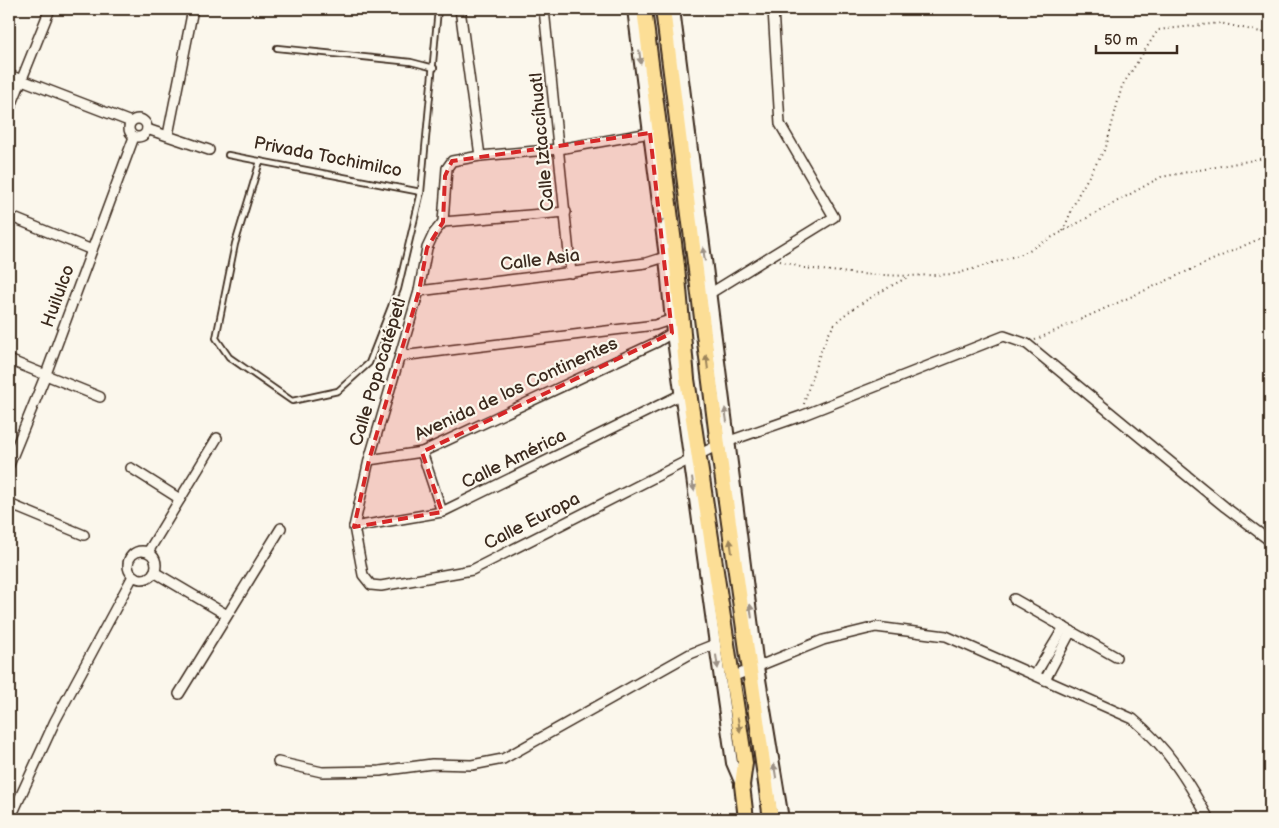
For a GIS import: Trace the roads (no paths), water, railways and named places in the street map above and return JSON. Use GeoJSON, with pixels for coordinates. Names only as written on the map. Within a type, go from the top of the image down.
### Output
{"type":"FeatureCollection","features":[{"type":"Feature","properties":{"kind":"main road"},"geometry":{"type":"LineString","coordinates":[[644,9],[678,266],[694,456],[745,762],[742,785],[746,819]]}},
{"type":"Feature","properties":{"kind":"main road"},"geometry":{"type":"LineString","coordinates":[[663,9],[724,442],[770,819]]}},
{"type":"Feature","properties":{"kind":"street"},"geometry":{"type":"LineString","coordinates":[[9,111],[50,9]]}},
{"type":"Feature","properties":{"kind":"street"},"geometry":{"type":"LineString","coordinates":[[168,135],[193,9]]}},
{"type":"Feature","properties":{"kind":"street"},"geometry":{"type":"LineString","coordinates":[[460,9],[480,156],[560,149],[650,133]]}},
{"type":"Feature","properties":{"kind":"street","name":"Calle Iztaccíhuatl"},"geometry":{"type":"LineString","coordinates":[[544,9],[560,149],[571,272]]}},
{"type":"Feature","properties":{"kind":"street"},"geometry":{"type":"LineString","coordinates":[[633,9],[650,133],[680,394],[694,456],[715,644],[732,763],[742,785]]}},
{"type":"Feature","properties":{"kind":"street"},"geometry":{"type":"LineString","coordinates":[[674,9],[709,294],[724,442]]}},
{"type":"Feature","properties":{"kind":"street"},"geometry":{"type":"LineString","coordinates":[[709,294],[834,217],[780,124],[773,9]]}},
{"type":"Feature","properties":{"kind":"street"},"geometry":{"type":"LineString","coordinates":[[9,75],[130,122]]}},
{"type":"Feature","properties":{"kind":"street"},"geometry":{"type":"LineString","coordinates":[[135,119],[143,120],[147,129],[141,137],[134,136],[128,129],[130,122],[135,119]]}},
{"type":"Feature","properties":{"kind":"street"},"geometry":{"type":"LineString","coordinates":[[147,129],[209,150]]}},
{"type":"Feature","properties":{"kind":"street","name":"Huilulco"},"geometry":{"type":"LineString","coordinates":[[9,465],[46,374],[134,136]]}},
{"type":"Feature","properties":{"kind":"street","name":"Calle Popocatépetl"},"geometry":{"type":"LineString","coordinates":[[381,586],[371,585],[363,575],[354,527],[369,460],[419,291],[427,248],[434,232],[443,222],[446,208],[445,176],[452,161],[480,156]]}},
{"type":"Feature","properties":{"kind":"street"},"geometry":{"type":"LineString","coordinates":[[443,222],[566,212]]}},
{"type":"Feature","properties":{"kind":"street"},"geometry":{"type":"LineString","coordinates":[[9,216],[92,250]]}},
{"type":"Feature","properties":{"kind":"street","name":"Calle Asia"},"geometry":{"type":"LineString","coordinates":[[419,291],[646,263],[665,257]]}},
{"type":"Feature","properties":{"kind":"street","name":"Avenida de los Continentes"},"geometry":{"type":"LineString","coordinates":[[401,356],[655,325],[670,320]]}},
{"type":"Feature","properties":{"kind":"street","name":"Avenida de los Continentes"},"geometry":{"type":"LineString","coordinates":[[369,460],[422,452],[657,342],[672,332]]}},
{"type":"Feature","properties":{"kind":"street","name":"Calle Europa"},"geometry":{"type":"LineString","coordinates":[[381,586],[472,570],[724,442],[801,416],[984,342],[1004,336],[1027,344],[1226,507],[1270,540]]}},
{"type":"Feature","properties":{"kind":"street"},"geometry":{"type":"LineString","coordinates":[[9,360],[100,397]]}},
{"type":"Feature","properties":{"kind":"street","name":"Calle América"},"geometry":{"type":"LineString","coordinates":[[354,527],[442,512],[680,394]]}},
{"type":"Feature","properties":{"kind":"street"},"geometry":{"type":"LineString","coordinates":[[148,552],[217,438]]}},
{"type":"Feature","properties":{"kind":"street"},"geometry":{"type":"LineString","coordinates":[[422,452],[442,512]]}},
{"type":"Feature","properties":{"kind":"street"},"geometry":{"type":"LineString","coordinates":[[131,468],[180,499]]}},
{"type":"Feature","properties":{"kind":"street"},"geometry":{"type":"LineString","coordinates":[[9,504],[84,535]]}},
{"type":"Feature","properties":{"kind":"street"},"geometry":{"type":"LineString","coordinates":[[179,694],[281,528]]}},
{"type":"Feature","properties":{"kind":"street"},"geometry":{"type":"LineString","coordinates":[[133,576],[128,566],[128,560],[136,552],[148,552],[155,560],[154,572]]}},
{"type":"Feature","properties":{"kind":"street"},"geometry":{"type":"LineString","coordinates":[[154,572],[227,615]]}},
{"type":"Feature","properties":{"kind":"street"},"geometry":{"type":"LineString","coordinates":[[133,576],[144,578],[154,572]]}},
{"type":"Feature","properties":{"kind":"street"},"geometry":{"type":"LineString","coordinates":[[10,819],[55,721],[133,576]]}},
{"type":"Feature","properties":{"kind":"street"},"geometry":{"type":"LineString","coordinates":[[1014,599],[1116,658]]}},
{"type":"Feature","properties":{"kind":"street"},"geometry":{"type":"LineString","coordinates":[[732,677],[823,640],[876,627],[946,636],[1133,719],[1156,738],[1183,774],[1209,819]]}},
{"type":"Feature","properties":{"kind":"street"},"geometry":{"type":"LineString","coordinates":[[1035,675],[1068,629]]}},
{"type":"Feature","properties":{"kind":"street"},"geometry":{"type":"LineString","coordinates":[[1045,680],[1068,629]]}},
{"type":"Feature","properties":{"kind":"street"},"geometry":{"type":"LineString","coordinates":[[278,762],[322,772],[380,771],[432,764],[472,765],[504,759],[690,654],[715,644]]}},
{"type":"Feature","properties":{"kind":"street"},"geometry":{"type":"LineString","coordinates":[[753,669],[783,819]]}},
{"type":"Feature","properties":{"kind":"lane"},"geometry":{"type":"LineString","coordinates":[[260,161],[235,244],[216,338],[229,357],[292,401],[338,391],[369,363],[398,289],[421,192],[438,9]]}},
{"type":"Feature","properties":{"kind":"lane"},"geometry":{"type":"LineString","coordinates":[[277,48],[411,62],[434,68]]}},
{"type":"Feature","properties":{"kind":"lane","name":"Privada Tochimilco"},"geometry":{"type":"LineString","coordinates":[[228,155],[421,192]]}}]}
